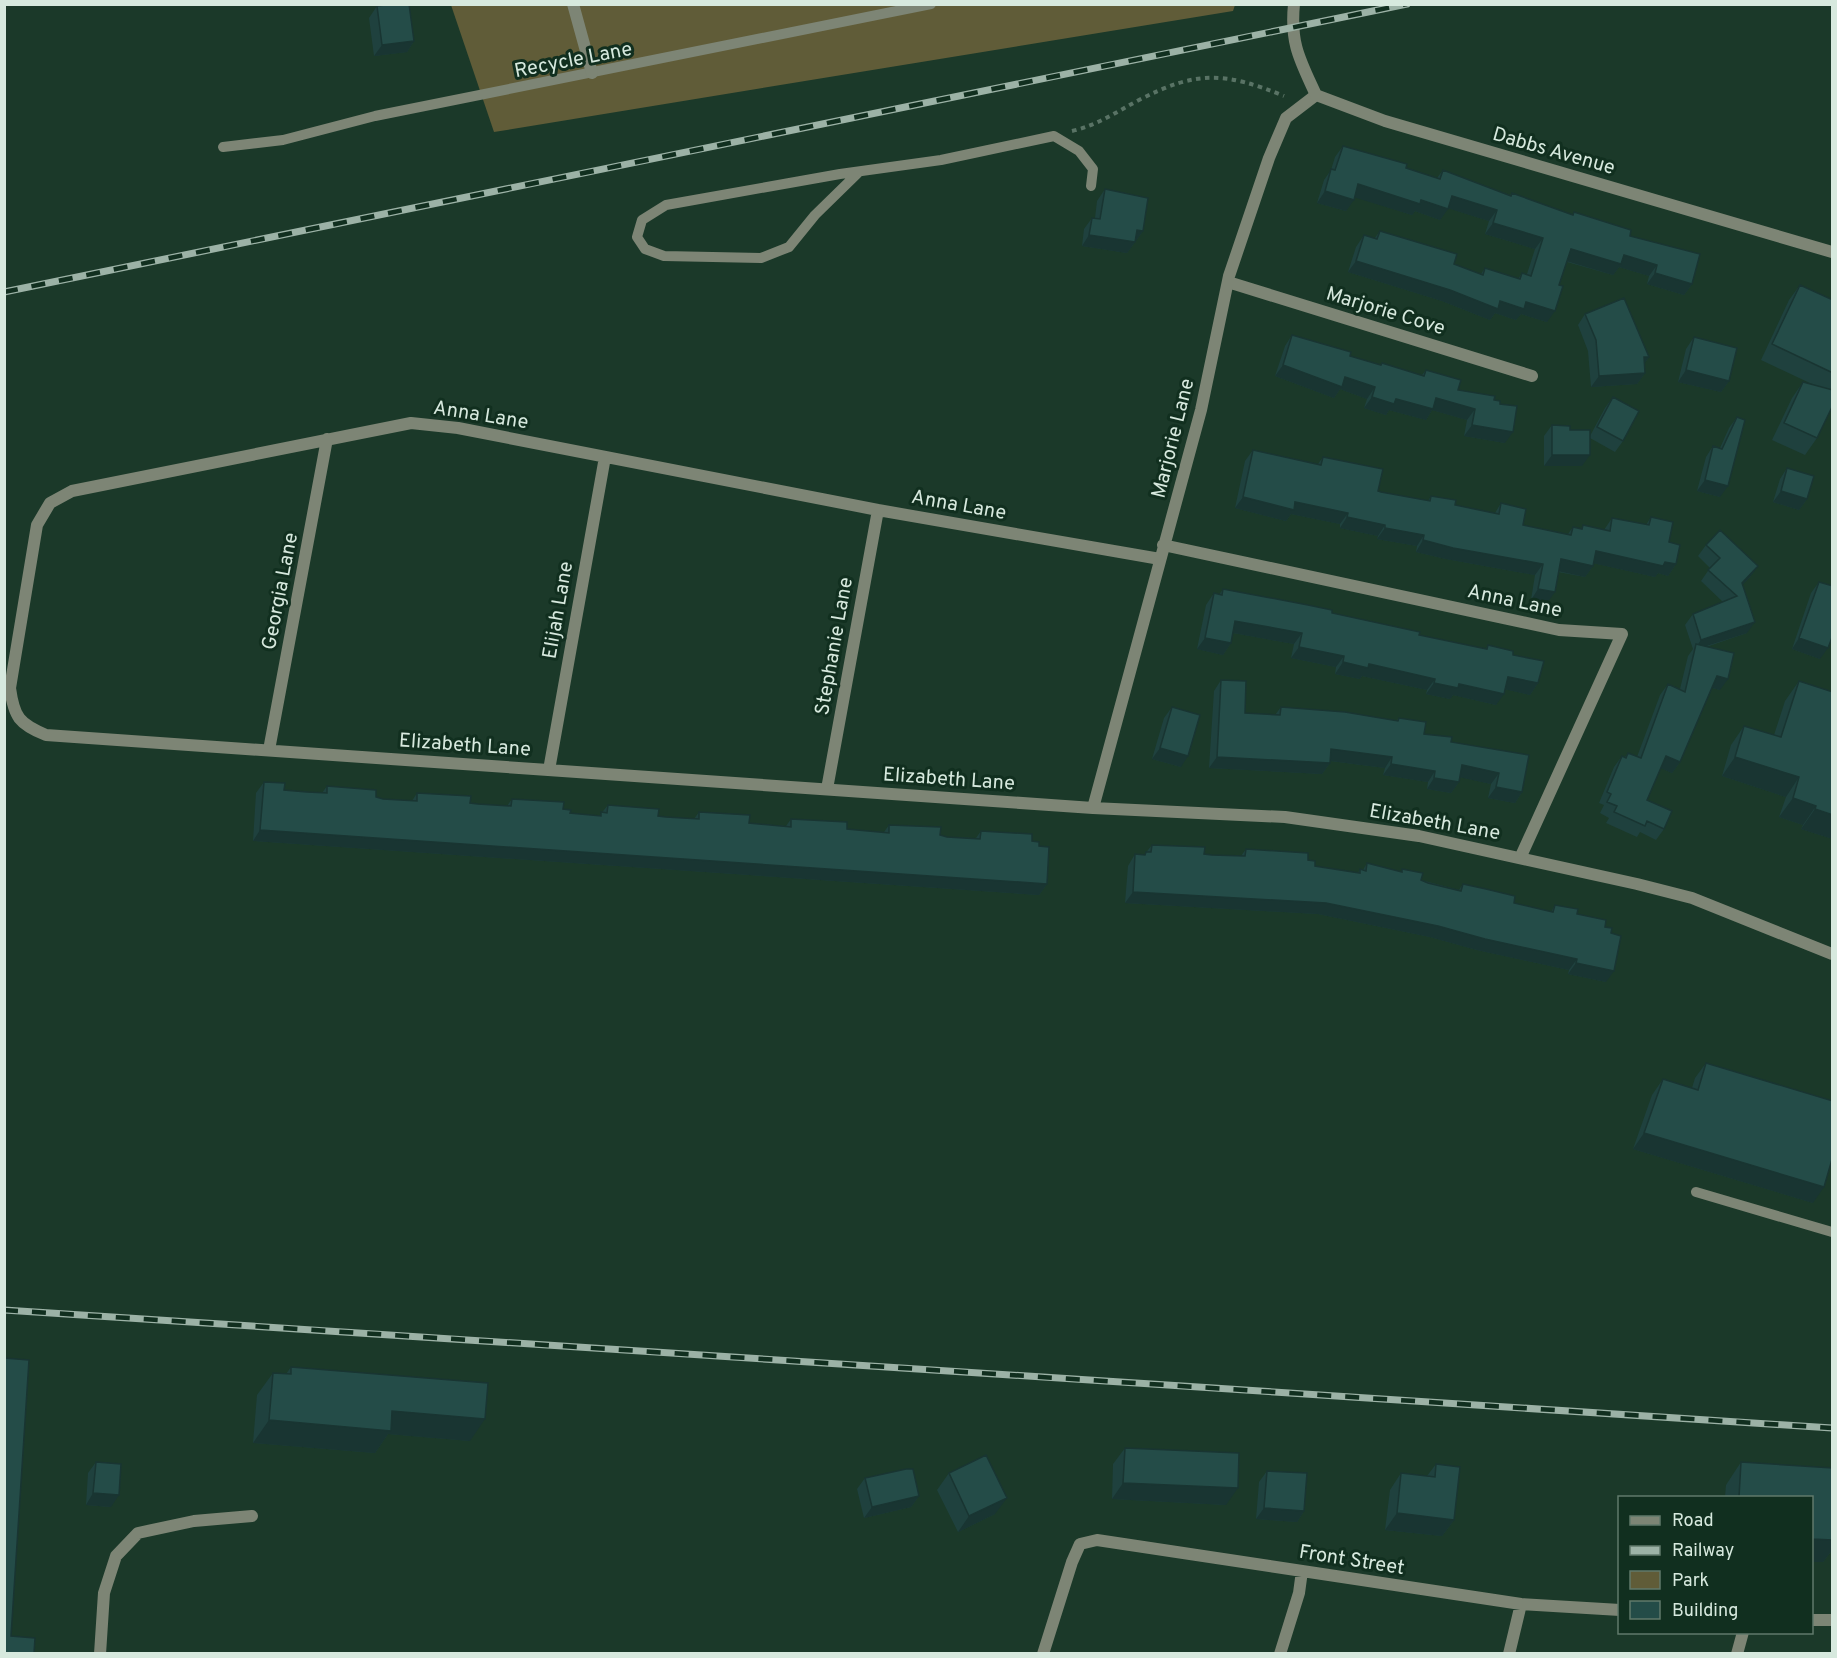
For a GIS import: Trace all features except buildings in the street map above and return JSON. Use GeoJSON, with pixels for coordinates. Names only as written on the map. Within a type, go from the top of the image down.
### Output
{"type":"FeatureCollection","features":[{"type":"Feature","properties":{"kind":"street"},"geometry":{"type":"LineString","coordinates":[[573,4],[592,74]]}},
{"type":"Feature","properties":{"kind":"street"},"geometry":{"type":"LineString","coordinates":[[1294,4],[1291,29],[1295,48],[1316,94]]}},
{"type":"Feature","properties":{"kind":"street","name":"Dabbs Avenue"},"geometry":{"type":"LineString","coordinates":[[1316,94],[1385,121],[1833,252]]}},
{"type":"Feature","properties":{"kind":"street","name":"Marjorie Lane"},"geometry":{"type":"LineString","coordinates":[[1093,808],[1201,410],[1228,282],[1269,158],[1287,118],[1316,94]]}},
{"type":"Feature","properties":{"kind":"street","name":"Marjorie Cove"},"geometry":{"type":"LineString","coordinates":[[1228,282],[1532,376]]}},
{"type":"Feature","properties":{"kind":"street","name":"Anna Lane"},"geometry":{"type":"LineString","coordinates":[[46,735],[26,727],[14,711],[10,688],[37,525],[50,503],[72,491],[411,423],[458,428],[878,510],[1160,559]]}},
{"type":"Feature","properties":{"kind":"street","name":"Georgia Lane"},"geometry":{"type":"LineString","coordinates":[[269,750],[327,439]]}},
{"type":"Feature","properties":{"kind":"street","name":"Elijah Lane"},"geometry":{"type":"LineString","coordinates":[[549,770],[605,457]]}},
{"type":"Feature","properties":{"kind":"street","name":"Stephanie Lane"},"geometry":{"type":"LineString","coordinates":[[827,789],[878,510]]}},
{"type":"Feature","properties":{"kind":"street","name":"Anna Lane"},"geometry":{"type":"LineString","coordinates":[[1164,545],[1559,630],[1622,634],[1521,856]]}},
{"type":"Feature","properties":{"kind":"street","name":"Elizabeth Lane"},"geometry":{"type":"LineString","coordinates":[[46,735],[1093,808],[1285,817],[1419,836],[1521,856],[1692,898],[1833,954]]}},
{"type":"Feature","properties":{"kind":"street"},"geometry":{"type":"LineString","coordinates":[[100,1653],[104,1593],[116,1556],[138,1533],[194,1521],[252,1516]]}},
{"type":"Feature","properties":{"kind":"street","name":"Front Street"},"geometry":{"type":"LineString","coordinates":[[1043,1653],[1080,1544],[1097,1540],[1521,1604],[1618,1610]]}},
{"type":"Feature","properties":{"kind":"street"},"geometry":{"type":"LineString","coordinates":[[1280,1653],[1299,1593],[1302,1571]]}},
{"type":"Feature","properties":{"kind":"street"},"geometry":{"type":"LineString","coordinates":[[1509,1653],[1521,1604]]}},
{"type":"Feature","properties":{"kind":"street"},"geometry":{"type":"LineString","coordinates":[[1813,1620],[1833,1620]]}},
{"type":"Feature","properties":{"kind":"street"},"geometry":{"type":"LineString","coordinates":[[1737,1653],[1742,1634]]}},
{"type":"Feature","properties":{"kind":"lane","name":"Recycle Lane"},"geometry":{"type":"LineString","coordinates":[[223,147],[283,140],[375,116],[931,4]]}},
{"type":"Feature","properties":{"kind":"lane"},"geometry":{"type":"LineString","coordinates":[[859,172],[815,215],[789,247],[761,258],[664,256],[645,249],[637,237],[642,220],[666,205],[859,172],[941,160],[1054,136],[1079,151],[1093,169],[1091,186]]}},
{"type":"Feature","properties":{"kind":"lane"},"geometry":{"type":"LineString","coordinates":[[1696,1192],[1833,1232]]}},
{"type":"Feature","properties":{"kind":"path"},"geometry":{"type":"LineString","coordinates":[[1054,136],[1096,125],[1138,100],[1181,80],[1221,76],[1261,86],[1284,96]]}},
{"type":"Feature","properties":{"kind":"green space"},"geometry":{"type":"Polygon","coordinates":[[[451,5],[1235,5],[1233,11],[494,132],[451,5]]]}},
{"type":"Feature","properties":{"kind":"railway"},"geometry":{"type":"LineString","coordinates":[[4,292],[1407,4]]}},
{"type":"Feature","properties":{"kind":"railway"},"geometry":{"type":"LineString","coordinates":[[4,1310],[1832,1428]]}}]}
